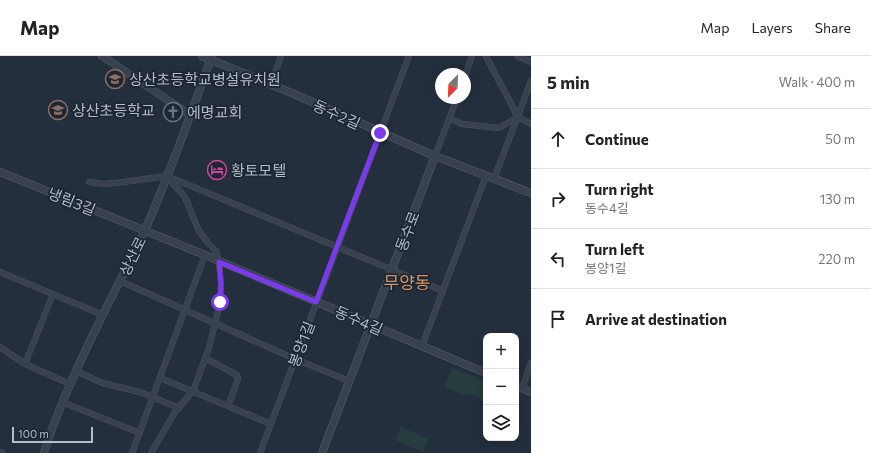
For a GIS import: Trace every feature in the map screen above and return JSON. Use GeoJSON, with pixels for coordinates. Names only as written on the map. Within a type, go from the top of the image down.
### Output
{"type":"FeatureCollection","features":[{"type":"Feature","properties":{"kind":"street"},"geometry":{"type":"LineString","coordinates":[[102,56],[190,115]]}},
{"type":"Feature","properties":{"kind":"street","name":"동수2길"},"geometry":{"type":"LineString","coordinates":[[202,56],[212,58],[435,156],[531,193]]}},
{"type":"Feature","properties":{"kind":"street"},"geometry":{"type":"LineString","coordinates":[[271,85],[281,56]]}},
{"type":"Feature","properties":{"kind":"street","name":"봉양1길"},"geometry":{"type":"LineString","coordinates":[[260,453],[409,56]]}},
{"type":"Feature","properties":{"kind":"street"},"geometry":{"type":"LineString","coordinates":[[468,68],[472,56]]}},
{"type":"Feature","properties":{"kind":"street"},"geometry":{"type":"LineString","coordinates":[[486,56],[518,117],[531,124]]}},
{"type":"Feature","properties":{"kind":"street"},"geometry":{"type":"LineString","coordinates":[[517,56],[531,62]]}},
{"type":"Feature","properties":{"kind":"street","name":"상산로"},"geometry":{"type":"LineString","coordinates":[[44,453],[51,431],[70,384],[144,231],[167,176],[212,58]]}},
{"type":"Feature","properties":{"kind":"street"},"geometry":{"type":"LineString","coordinates":[[494,179],[531,81]]}},
{"type":"Feature","properties":{"kind":"street","name":"동수로"},"geometry":{"type":"LineString","coordinates":[[322,453],[455,104]]}},
{"type":"Feature","properties":{"kind":"street"},"geometry":{"type":"LineString","coordinates":[[450,119],[462,124],[499,128],[518,117]]}},
{"type":"Feature","properties":{"kind":"street","name":"냉림3길"},"geometry":{"type":"LineString","coordinates":[[0,172],[144,231]]}},
{"type":"Feature","properties":{"kind":"street"},"geometry":{"type":"LineString","coordinates":[[151,453],[179,408],[193,391],[216,323],[220,302],[221,284],[219,262],[216,251],[198,229],[185,197],[167,176]]}},
{"type":"Feature","properties":{"kind":"street"},"geometry":{"type":"LineString","coordinates":[[89,182],[104,184],[167,176],[443,291]]}},
{"type":"Feature","properties":{"kind":"street"},"geometry":{"type":"LineString","coordinates":[[422,346],[486,176]]}},
{"type":"Feature","properties":{"kind":"street","name":"동수4길"},"geometry":{"type":"LineString","coordinates":[[144,231],[205,255],[483,372]]}},
{"type":"Feature","properties":{"kind":"street"},"geometry":{"type":"LineString","coordinates":[[132,453],[205,255]]}},
{"type":"Feature","properties":{"kind":"street"},"geometry":{"type":"LineString","coordinates":[[0,272],[103,315]]}},
{"type":"Feature","properties":{"kind":"street"},"geometry":{"type":"LineString","coordinates":[[120,281],[295,359],[349,381]]}},
{"type":"Feature","properties":{"kind":"street"},"geometry":{"type":"LineString","coordinates":[[25,364],[53,294]]}},
{"type":"Feature","properties":{"kind":"street"},"geometry":{"type":"LineString","coordinates":[[0,347],[25,364],[70,384]]}},
{"type":"Feature","properties":{"kind":"street"},"geometry":{"type":"LineString","coordinates":[[205,358],[237,375],[238,380],[228,406]]}},
{"type":"Feature","properties":{"kind":"street"},"geometry":{"type":"LineString","coordinates":[[531,363],[519,387],[531,392]]}},
{"type":"Feature","properties":{"kind":"street"},"geometry":{"type":"LineString","coordinates":[[76,371],[102,383],[140,392],[179,408]]}},
{"type":"Feature","properties":{"kind":"street"},"geometry":{"type":"LineString","coordinates":[[160,378],[271,424]]}},
{"type":"Feature","properties":{"kind":"street"},"geometry":{"type":"LineString","coordinates":[[62,402],[140,434]]}},
{"type":"Feature","properties":{"kind":"green space"},"geometry":{"type":"Polygon","coordinates":[[[452,368],[483,380],[483,400],[468,393],[463,395],[444,387],[452,368]]]}},
{"type":"Feature","properties":{"kind":"green space"},"geometry":{"type":"Polygon","coordinates":[[[401,427],[429,439],[423,452],[395,440],[401,427]]]}},
{"type":"Feature","properties":{"kind":"place","name":"상산초등학교병설유치원"},"geometry":{"type":"Point","coordinates":[115,79]}},
{"type":"Feature","properties":{"kind":"place","name":"상산초등학교"},"geometry":{"type":"Point","coordinates":[58,110]}},
{"type":"Feature","properties":{"kind":"place","name":"에명교회"},"geometry":{"type":"Point","coordinates":[173,112]}},
{"type":"Feature","properties":{"kind":"place","name":"황토모텔"},"geometry":{"type":"Point","coordinates":[217,170]}},
{"type":"Feature","properties":{"kind":"district","name":"무양동"},"geometry":{"type":"Point","coordinates":[407,282]}},
{"type":"Feature","properties":{"kind":"route"},"geometry":{"type":"LineString","coordinates":[[220,302],[221,284],[219,262],[316,302],[380,133]]}}]}
